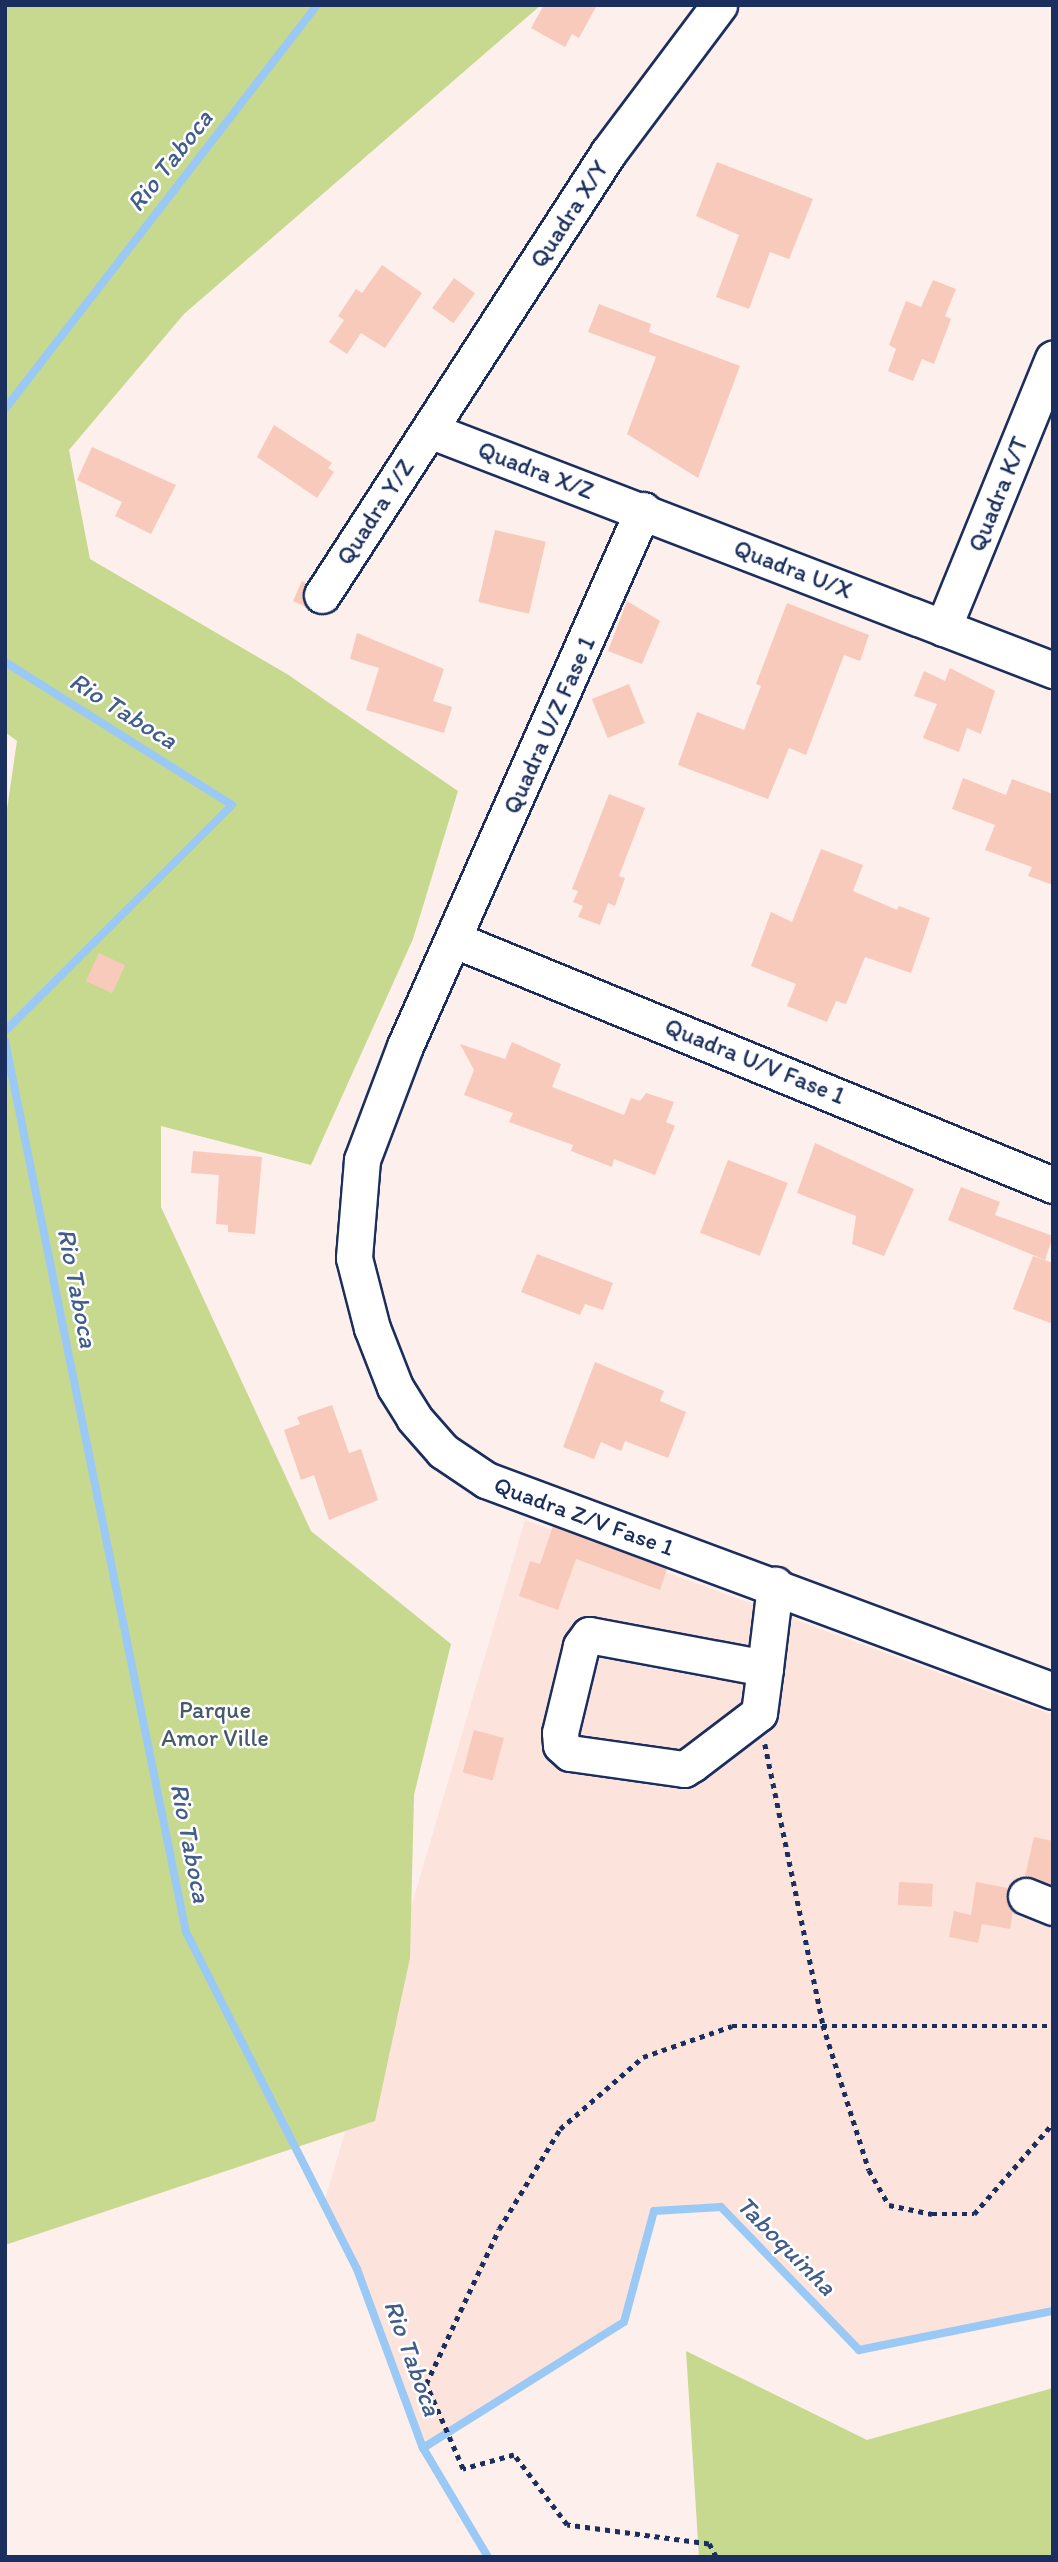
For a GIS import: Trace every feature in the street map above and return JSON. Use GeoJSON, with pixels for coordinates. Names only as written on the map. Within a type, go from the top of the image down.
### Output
{"type":"FeatureCollection","features":[{"type":"Feature","properties":{"kind":"street","name":"Quadra X/Y"},"geometry":{"type":"LineString","coordinates":[[429,430],[608,153],[719,5]]}},
{"type":"Feature","properties":{"kind":"street","name":"Quadra K/T"},"geometry":{"type":"LineString","coordinates":[[943,628],[1053,359]]}},
{"type":"Feature","properties":{"kind":"street","name":"Quadra X/Z"},"geometry":{"type":"LineString","coordinates":[[429,430],[643,510]]}},
{"type":"Feature","properties":{"kind":"street","name":"Quadra Y/Z"},"geometry":{"type":"LineString","coordinates":[[322,595],[429,430]]}},
{"type":"Feature","properties":{"kind":"street","name":"Quadra U/X"},"geometry":{"type":"LineString","coordinates":[[643,510],[1053,670]]}},
{"type":"Feature","properties":{"kind":"street","name":"Quadra U/Z Fase 1"},"geometry":{"type":"LineString","coordinates":[[455,940],[643,510]]}},
{"type":"Feature","properties":{"kind":"street","name":"Quadra U/V Fase 1"},"geometry":{"type":"LineString","coordinates":[[455,940],[1053,1185]]}},
{"type":"Feature","properties":{"kind":"street","name":"Quadra Z/V Fase 1"},"geometry":{"type":"LineString","coordinates":[[455,940],[405,1046],[362,1160],[354,1258],[372,1328],[395,1387],[414,1418],[443,1451],[486,1480],[775,1585],[1053,1691]]}},
{"type":"Feature","properties":{"kind":"street"},"geometry":{"type":"LineString","coordinates":[[765,1668],[589,1635],[581,1646],[560,1733],[561,1745],[570,1753],[684,1769],[759,1713],[765,1668],[775,1585]]}},
{"type":"Feature","properties":{"kind":"path"},"geometry":{"type":"LineString","coordinates":[[759,1713],[823,2025],[869,2170],[889,2205],[932,2214],[974,2214],[1053,2123]]}},
{"type":"Feature","properties":{"kind":"path"},"geometry":{"type":"LineString","coordinates":[[716,2557],[709,2544],[567,2525],[514,2455],[463,2469],[426,2384],[499,2229],[560,2129],[643,2057],[732,2025],[1053,2026]]}},
{"type":"Feature","properties":{"kind":"shaded area"},"geometry":{"type":"Polygon","coordinates":[[[525,1520],[1053,1715],[1053,2311],[859,2350],[721,2207],[654,2211],[624,2322],[423,2448],[357,2269],[324,2203],[525,1520]]]}},
{"type":"Feature","properties":{"kind":"green space","name":"Parque Amor Ville"},"geometry":{"type":"Polygon","coordinates":[[[5,5],[541,5],[184,314],[69,450],[90,559],[287,674],[458,791],[413,939],[311,1165],[161,1126],[161,1207],[311,1531],[451,1644],[414,1795],[410,1958],[375,2121],[5,2245],[5,823],[17,741],[5,732],[5,5]]]}},
{"type":"Feature","properties":{"kind":"green space"},"geometry":{"type":"Polygon","coordinates":[[[686,2351],[867,2440],[1053,2388],[1053,2557],[699,2557],[686,2351]]]}},
{"type":"Feature","properties":{"kind":"building"},"geometry":{"type":"Polygon","coordinates":[[[544,5],[597,5],[579,38],[572,34],[565,47],[531,28],[544,5]]]}},
{"type":"Feature","properties":{"kind":"building"},"geometry":{"type":"Polygon","coordinates":[[[717,162],[813,199],[789,259],[770,252],[749,309],[716,297],[739,235],[696,216],[717,162]]]}},
{"type":"Feature","properties":{"kind":"building"},"geometry":{"type":"Polygon","coordinates":[[[382,265],[422,293],[385,348],[361,333],[347,354],[329,342],[344,320],[338,316],[356,289],[362,293],[382,265]]]}},
{"type":"Feature","properties":{"kind":"building"},"geometry":{"type":"Polygon","coordinates":[[[454,278],[475,293],[453,323],[432,308],[454,278]]]}},
{"type":"Feature","properties":{"kind":"building"},"geometry":{"type":"Polygon","coordinates":[[[933,280],[956,289],[945,316],[951,319],[934,364],[922,359],[913,381],[888,371],[896,349],[889,345],[906,301],[921,307],[933,280]]]}},
{"type":"Feature","properties":{"kind":"building"},"geometry":{"type":"Polygon","coordinates":[[[599,304],[651,324],[649,332],[740,366],[698,478],[627,434],[656,357],[588,332],[599,304]]]}},
{"type":"Feature","properties":{"kind":"building"},"geometry":{"type":"Polygon","coordinates":[[[274,425],[332,463],[328,468],[334,472],[317,498],[257,457],[274,425]]]}},
{"type":"Feature","properties":{"kind":"building"},"geometry":{"type":"Polygon","coordinates":[[[92,447],[176,485],[151,534],[115,516],[122,502],[77,480],[92,447]]]}},
{"type":"Feature","properties":{"kind":"building"},"geometry":{"type":"Polygon","coordinates":[[[495,530],[546,542],[529,614],[478,602],[495,530]]]}},
{"type":"Feature","properties":{"kind":"building"},"geometry":{"type":"Polygon","coordinates":[[[302,581],[306,583],[302,595],[306,607],[293,601],[302,581]]]}},
{"type":"Feature","properties":{"kind":"building"},"geometry":{"type":"Polygon","coordinates":[[[627,601],[660,621],[642,664],[608,651],[627,601]]]}},
{"type":"Feature","properties":{"kind":"building"},"geometry":{"type":"Polygon","coordinates":[[[787,603],[869,635],[860,661],[844,655],[806,755],[789,748],[768,799],[678,765],[697,712],[744,730],[761,686],[756,684],[787,603]]]}},
{"type":"Feature","properties":{"kind":"building"},"geometry":{"type":"Polygon","coordinates":[[[357,633],[444,669],[433,701],[452,707],[444,733],[366,710],[379,668],[350,659],[357,633]]]}},
{"type":"Feature","properties":{"kind":"building"},"geometry":{"type":"Polygon","coordinates":[[[950,668],[995,691],[981,734],[967,728],[959,752],[923,738],[937,704],[914,696],[924,671],[945,681],[950,668]]]}},
{"type":"Feature","properties":{"kind":"building"},"geometry":{"type":"Polygon","coordinates":[[[629,684],[645,723],[608,738],[592,699],[629,684]]]}},
{"type":"Feature","properties":{"kind":"building"},"geometry":{"type":"Polygon","coordinates":[[[963,778],[1006,795],[1012,779],[1053,794],[1053,885],[1028,876],[1032,867],[985,850],[995,825],[952,809],[963,778]]]}},
{"type":"Feature","properties":{"kind":"building"},"geometry":{"type":"Polygon","coordinates":[[[609,794],[645,808],[619,876],[625,878],[615,906],[608,903],[600,925],[578,917],[583,906],[573,902],[578,891],[572,889],[609,794]]]}},
{"type":"Feature","properties":{"kind":"building"},"geometry":{"type":"Polygon","coordinates":[[[821,849],[863,865],[853,891],[897,910],[899,906],[930,918],[911,973],[865,957],[846,1004],[836,1001],[827,1022],[787,1006],[796,984],[751,966],[771,912],[792,922],[821,849]]]}},
{"type":"Feature","properties":{"kind":"building"},"geometry":{"type":"Polygon","coordinates":[[[99,953],[125,965],[112,993],[86,981],[99,953]]]}},
{"type":"Feature","properties":{"kind":"building"},"geometry":{"type":"Polygon","coordinates":[[[512,1042],[561,1064],[552,1087],[624,1115],[631,1098],[640,1101],[646,1093],[674,1102],[666,1122],[675,1126],[655,1175],[614,1159],[612,1167],[571,1151],[573,1145],[509,1122],[513,1113],[464,1095],[474,1070],[460,1044],[505,1059],[512,1042]]]}},
{"type":"Feature","properties":{"kind":"building"},"geometry":{"type":"Polygon","coordinates":[[[815,1143],[914,1189],[884,1256],[852,1244],[856,1216],[797,1193],[815,1143]]]}},
{"type":"Feature","properties":{"kind":"building"},"geometry":{"type":"Polygon","coordinates":[[[193,1151],[262,1157],[255,1234],[228,1232],[228,1225],[216,1224],[219,1175],[191,1173],[193,1151]]]}},
{"type":"Feature","properties":{"kind":"building"},"geometry":{"type":"Polygon","coordinates":[[[728,1160],[788,1183],[760,1256],[700,1233],[728,1160]]]}},
{"type":"Feature","properties":{"kind":"building"},"geometry":{"type":"Polygon","coordinates":[[[961,1187],[1000,1202],[995,1215],[1053,1236],[1045,1260],[948,1220],[961,1187]]]}},
{"type":"Feature","properties":{"kind":"building"},"geometry":{"type":"Polygon","coordinates":[[[537,1254],[613,1283],[603,1310],[585,1304],[580,1315],[521,1292],[537,1254]]]}},
{"type":"Feature","properties":{"kind":"building"},"geometry":{"type":"Polygon","coordinates":[[[1033,1256],[1053,1263],[1053,1324],[1013,1309],[1033,1256]]]}},
{"type":"Feature","properties":{"kind":"building"},"geometry":{"type":"Polygon","coordinates":[[[595,1362],[664,1391],[660,1401],[686,1412],[668,1458],[625,1441],[621,1451],[601,1442],[594,1459],[563,1447],[595,1362]]]}},
{"type":"Feature","properties":{"kind":"building"},"geometry":{"type":"Polygon","coordinates":[[[332,1405],[349,1453],[361,1449],[378,1500],[329,1520],[314,1475],[301,1480],[284,1430],[300,1424],[297,1417],[332,1405]]]}},
{"type":"Feature","properties":{"kind":"building"},"geometry":{"type":"Polygon","coordinates":[[[553,1526],[667,1569],[660,1590],[576,1559],[558,1610],[519,1596],[530,1561],[540,1564],[553,1526]]]}},
{"type":"Feature","properties":{"kind":"building"},"geometry":{"type":"Polygon","coordinates":[[[474,1730],[504,1738],[493,1781],[463,1773],[474,1730]]]}},
{"type":"Feature","properties":{"kind":"building"},"geometry":{"type":"Polygon","coordinates":[[[1034,1837],[1053,1841],[1053,1885],[1025,1876],[1034,1837]]]}},
{"type":"Feature","properties":{"kind":"building"},"geometry":{"type":"Polygon","coordinates":[[[899,1882],[933,1884],[932,1907],[898,1905],[899,1882]]]}},
{"type":"Feature","properties":{"kind":"building"},"geometry":{"type":"Polygon","coordinates":[[[976,1882],[1008,1888],[1006,1899],[1013,1911],[1010,1929],[982,1924],[978,1943],[949,1937],[954,1911],[971,1915],[976,1882]]]}},
{"type":"Feature","properties":{"kind":"waterway","name":"Rio Taboca"},"geometry":{"type":"LineString","coordinates":[[5,409],[317,5]]}},
{"type":"Feature","properties":{"kind":"waterway","name":"Rio Taboca"},"geometry":{"type":"LineString","coordinates":[[5,662],[232,805],[5,1031]]}},
{"type":"Feature","properties":{"kind":"waterway","name":"Rio Taboca"},"geometry":{"type":"LineString","coordinates":[[5,1041],[186,1932],[357,2269],[423,2448]]}},
{"type":"Feature","properties":{"kind":"waterway","name":"Taboquinha"},"geometry":{"type":"LineString","coordinates":[[488,2557],[423,2448],[624,2322],[654,2211],[721,2207],[859,2350],[1053,2311]]}}]}
